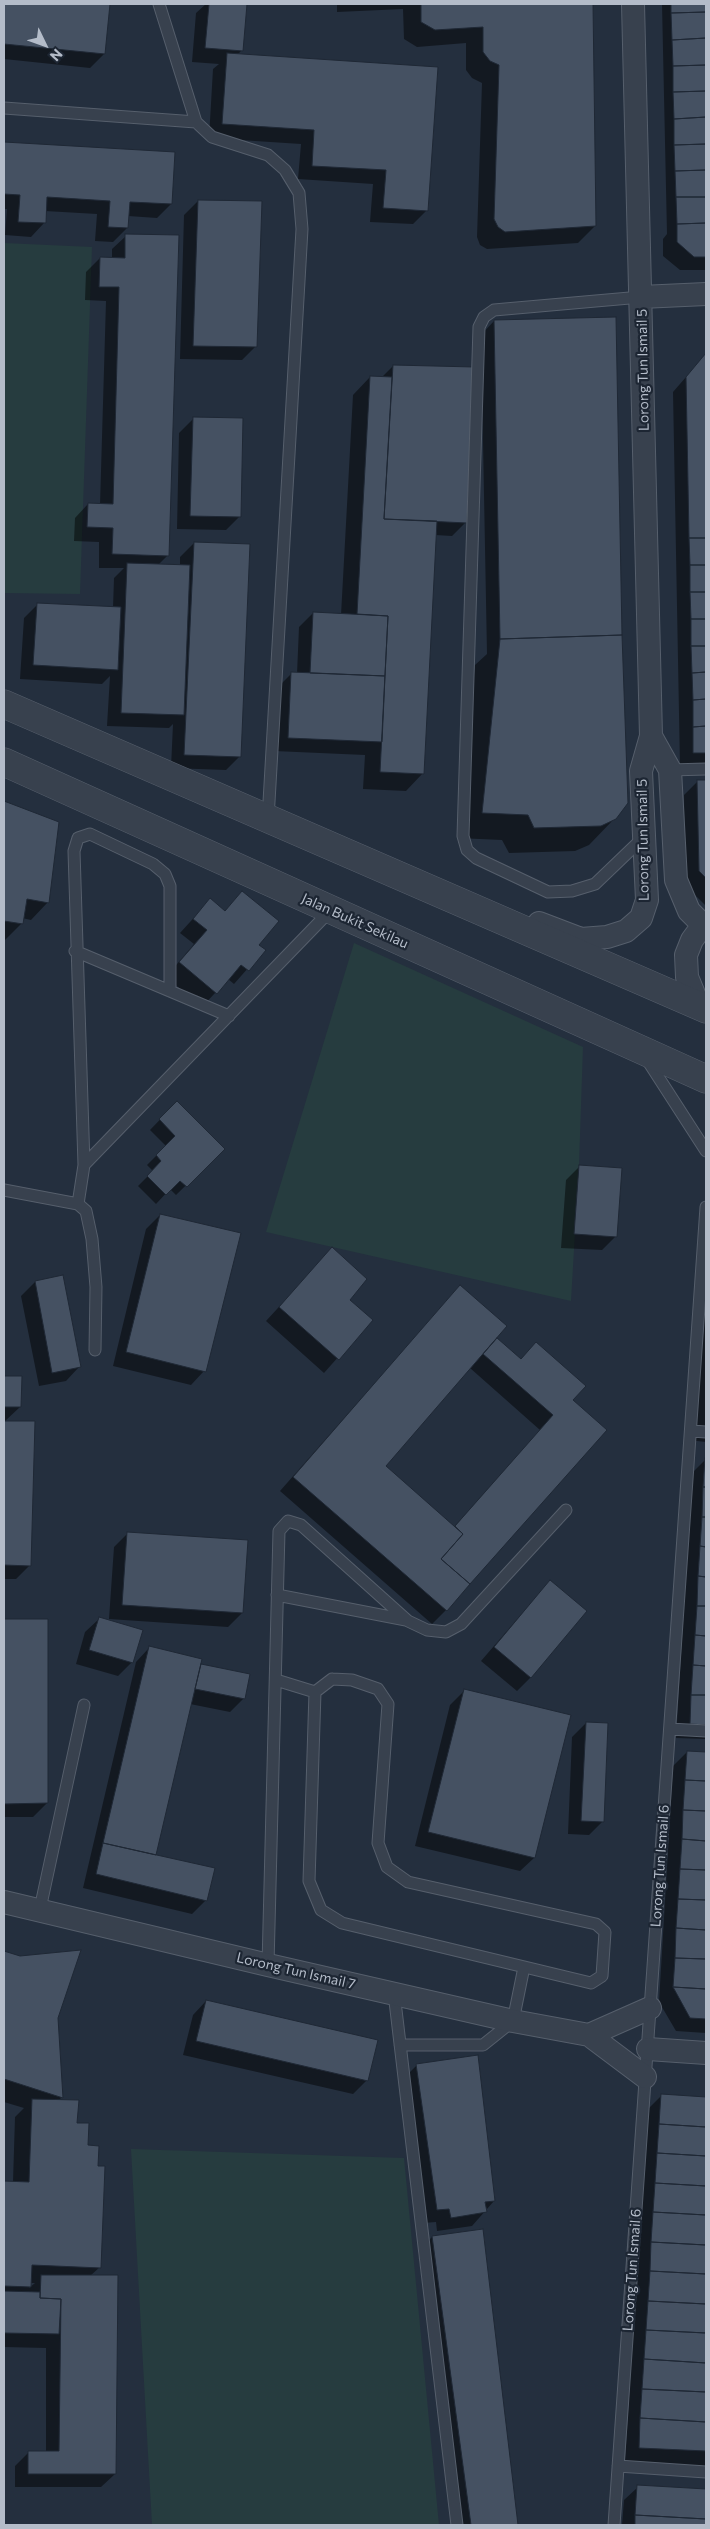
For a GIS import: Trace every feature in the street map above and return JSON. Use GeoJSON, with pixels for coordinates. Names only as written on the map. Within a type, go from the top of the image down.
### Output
{"type":"FeatureCollection","features":[{"type":"Feature","properties":{"kind":"street","name":"Lorong Tun Ismail 5"},"geometry":{"type":"LineString","coordinates":[[503,923],[533,921],[581,939],[607,937],[626,932],[641,918],[646,900],[641,772],[651,736],[633,4]]}},
{"type":"Feature","properties":{"kind":"street"},"geometry":{"type":"LineString","coordinates":[[641,297],[706,294]]}},
{"type":"Feature","properties":{"kind":"street"},"geometry":{"type":"LineString","coordinates":[[4,704],[268,821],[702,1008]]}},
{"type":"Feature","properties":{"kind":"street","name":"Lorong Tun Ismail 5"},"geometry":{"type":"LineString","coordinates":[[651,736],[670,770],[676,880],[689,911],[704,925],[692,940],[686,956],[687,977],[702,1008]]}},
{"type":"Feature","properties":{"kind":"street","name":"Jalan Bukit Sekilau"},"geometry":{"type":"LineString","coordinates":[[4,762],[706,1079]]}},
{"type":"Feature","properties":{"kind":"street","name":"Lorong Tun Ismail 7"},"geometry":{"type":"LineString","coordinates":[[4,1902],[394,1994],[513,2021],[589,2035],[645,2077]]}},
{"type":"Feature","properties":{"kind":"street"},"geometry":{"type":"LineString","coordinates":[[589,2035],[650,2008]]}},
{"type":"Feature","properties":{"kind":"street"},"geometry":{"type":"LineString","coordinates":[[648,2049],[706,2053]]}},
{"type":"Feature","properties":{"kind":"lane"},"geometry":{"type":"LineString","coordinates":[[159,4],[196,122],[212,137],[268,155],[284,170],[299,194],[302,229],[268,821]]}},
{"type":"Feature","properties":{"kind":"lane"},"geometry":{"type":"LineString","coordinates":[[4,108],[196,122]]}},
{"type":"Feature","properties":{"kind":"lane"},"geometry":{"type":"LineString","coordinates":[[641,297],[494,310],[484,317],[480,327],[463,836],[467,850],[476,858],[548,892],[572,891],[594,884],[644,837]]}},
{"type":"Feature","properties":{"kind":"lane"},"geometry":{"type":"LineString","coordinates":[[670,770],[706,769]]}},
{"type":"Feature","properties":{"kind":"lane"},"geometry":{"type":"LineString","coordinates":[[78,1204],[84,1165],[75,951],[74,851],[78,838],[90,834],[153,864],[166,874],[170,886],[170,991]]}},
{"type":"Feature","properties":{"kind":"lane"},"geometry":{"type":"LineString","coordinates":[[84,1165],[332,910]]}},
{"type":"Feature","properties":{"kind":"lane"},"geometry":{"type":"LineString","coordinates":[[75,951],[230,1016]]}},
{"type":"Feature","properties":{"kind":"lane"},"geometry":{"type":"LineString","coordinates":[[641,1050],[706,1151]]}},
{"type":"Feature","properties":{"kind":"lane"},"geometry":{"type":"LineString","coordinates":[[4,1190],[78,1204],[86,1211],[92,1239],[96,1287],[96,1350]]}},
{"type":"Feature","properties":{"kind":"lane","name":"Lorong Tun Ismail 6"},"geometry":{"type":"LineString","coordinates":[[614,2525],[692,1431],[706,1207]]}},
{"type":"Feature","properties":{"kind":"lane"},"geometry":{"type":"LineString","coordinates":[[692,1431],[706,1432]]}},
{"type":"Feature","properties":{"kind":"lane"},"geometry":{"type":"LineString","coordinates":[[277,1595],[408,1621],[427,1630],[446,1632],[461,1624],[566,1510]]}},
{"type":"Feature","properties":{"kind":"lane"},"geometry":{"type":"LineString","coordinates":[[268,1965],[279,1531],[288,1521],[301,1525],[408,1621]]}},
{"type":"Feature","properties":{"kind":"lane"},"geometry":{"type":"LineString","coordinates":[[332,1679],[352,1680],[378,1689],[388,1704],[378,1842],[387,1867],[408,1882],[596,1924],[605,1932],[602,1976],[591,1983],[342,1923],[321,1910],[309,1881],[315,1692],[332,1679]]}},
{"type":"Feature","properties":{"kind":"lane"},"geometry":{"type":"LineString","coordinates":[[276,1680],[315,1692]]}},
{"type":"Feature","properties":{"kind":"lane"},"geometry":{"type":"LineString","coordinates":[[40,1909],[84,1705]]}},
{"type":"Feature","properties":{"kind":"lane"},"geometry":{"type":"LineString","coordinates":[[670,1729],[706,1731]]}},
{"type":"Feature","properties":{"kind":"lane"},"geometry":{"type":"LineString","coordinates":[[400,2045],[483,2045],[513,2021],[524,1967]]}},
{"type":"Feature","properties":{"kind":"lane"},"geometry":{"type":"LineString","coordinates":[[394,1994],[457,2525]]}},
{"type":"Feature","properties":{"kind":"lane"},"geometry":{"type":"LineString","coordinates":[[618,2466],[706,2472]]}},
{"type":"Feature","properties":{"kind":"green space"},"geometry":{"type":"Polygon","coordinates":[[[4,243],[92,247],[80,594],[4,593],[4,243]]]}},
{"type":"Feature","properties":{"kind":"green space"},"geometry":{"type":"Polygon","coordinates":[[[354,943],[583,1047],[579,1165],[571,1301],[266,1232],[354,943]]]}},
{"type":"Feature","properties":{"kind":"green space"},"geometry":{"type":"Polygon","coordinates":[[[131,2149],[404,2158],[439,2525],[152,2525],[131,2149]]]}},
{"type":"Feature","properties":{"kind":"building"},"geometry":{"type":"Polygon","coordinates":[[[4,4],[110,4],[105,54],[4,44],[4,4]]]}},
{"type":"Feature","properties":{"kind":"building"},"geometry":{"type":"Polygon","coordinates":[[[209,4],[247,4],[243,51],[205,48],[209,4]]]}},
{"type":"Feature","properties":{"kind":"building"},"geometry":{"type":"Polygon","coordinates":[[[421,4],[593,4],[596,226],[505,232],[498,227],[494,219],[499,65],[490,61],[483,52],[483,27],[435,30],[421,22],[421,4]]]}},
{"type":"Feature","properties":{"kind":"building"},"geometry":{"type":"Polygon","coordinates":[[[671,4],[706,4],[706,12],[671,13],[671,4]]]}},
{"type":"Feature","properties":{"kind":"building"},"geometry":{"type":"Polygon","coordinates":[[[706,12],[706,38],[672,40],[671,13],[706,12]]]}},
{"type":"Feature","properties":{"kind":"building"},"geometry":{"type":"Polygon","coordinates":[[[706,38],[706,65],[673,66],[672,40],[706,38]]]}},
{"type":"Feature","properties":{"kind":"building"},"geometry":{"type":"Polygon","coordinates":[[[227,53],[438,67],[428,211],[383,208],[386,170],[312,166],[314,130],[222,124],[227,53]]]}},
{"type":"Feature","properties":{"kind":"building"},"geometry":{"type":"Polygon","coordinates":[[[706,65],[706,91],[673,92],[673,66],[706,65]]]}},
{"type":"Feature","properties":{"kind":"building"},"geometry":{"type":"Polygon","coordinates":[[[706,91],[706,117],[674,119],[673,92],[706,91]]]}},
{"type":"Feature","properties":{"kind":"building"},"geometry":{"type":"Polygon","coordinates":[[[706,117],[706,144],[674,145],[674,119],[706,117]]]}},
{"type":"Feature","properties":{"kind":"building"},"geometry":{"type":"Polygon","coordinates":[[[4,142],[175,152],[172,204],[130,202],[128,228],[108,227],[110,201],[47,197],[46,223],[18,222],[20,195],[4,194],[4,142]]]}},
{"type":"Feature","properties":{"kind":"building"},"geometry":{"type":"Polygon","coordinates":[[[706,144],[706,170],[675,171],[674,145],[706,144]]]}},
{"type":"Feature","properties":{"kind":"building"},"geometry":{"type":"Polygon","coordinates":[[[706,170],[706,197],[676,197],[675,171],[706,170]]]}},
{"type":"Feature","properties":{"kind":"building"},"geometry":{"type":"Polygon","coordinates":[[[676,197],[706,197],[706,223],[677,224],[676,197]]]}},
{"type":"Feature","properties":{"kind":"building"},"geometry":{"type":"Polygon","coordinates":[[[198,200],[262,201],[257,347],[193,346],[198,200]]]}},
{"type":"Feature","properties":{"kind":"building"},"geometry":{"type":"Polygon","coordinates":[[[706,223],[706,257],[694,257],[677,242],[677,224],[706,223]]]}},
{"type":"Feature","properties":{"kind":"building"},"geometry":{"type":"Polygon","coordinates":[[[125,234],[179,235],[169,556],[112,554],[113,528],[87,527],[88,503],[113,504],[119,287],[99,287],[100,257],[125,258],[125,234]]]}},
{"type":"Feature","properties":{"kind":"building"},"geometry":{"type":"Polygon","coordinates":[[[616,317],[622,635],[500,639],[494,320],[616,317]]]}},
{"type":"Feature","properties":{"kind":"building"},"geometry":{"type":"Polygon","coordinates":[[[706,353],[706,538],[689,538],[686,377],[706,353]]]}},
{"type":"Feature","properties":{"kind":"building"},"geometry":{"type":"Polygon","coordinates":[[[393,365],[474,367],[467,523],[384,519],[393,365]]]}},
{"type":"Feature","properties":{"kind":"building"},"geometry":{"type":"Polygon","coordinates":[[[370,376],[392,377],[384,519],[437,521],[424,774],[380,772],[388,616],[357,614],[370,376]]]}},
{"type":"Feature","properties":{"kind":"building"},"geometry":{"type":"Polygon","coordinates":[[[193,417],[243,418],[241,517],[190,516],[193,417]]]}},
{"type":"Feature","properties":{"kind":"building"},"geometry":{"type":"Polygon","coordinates":[[[689,538],[706,538],[706,565],[690,565],[689,538]]]}},
{"type":"Feature","properties":{"kind":"building"},"geometry":{"type":"Polygon","coordinates":[[[194,542],[250,544],[241,757],[184,755],[194,542]]]}},
{"type":"Feature","properties":{"kind":"building"},"geometry":{"type":"Polygon","coordinates":[[[127,563],[190,565],[184,715],[121,713],[127,563]]]}},
{"type":"Feature","properties":{"kind":"building"},"geometry":{"type":"Polygon","coordinates":[[[690,565],[706,565],[706,592],[690,592],[690,565]]]}},
{"type":"Feature","properties":{"kind":"building"},"geometry":{"type":"Polygon","coordinates":[[[690,592],[706,592],[706,619],[691,619],[690,592]]]}},
{"type":"Feature","properties":{"kind":"building"},"geometry":{"type":"Polygon","coordinates":[[[37,603],[121,607],[118,670],[33,665],[37,603]]]}},
{"type":"Feature","properties":{"kind":"building"},"geometry":{"type":"Polygon","coordinates":[[[313,612],[388,616],[385,676],[310,673],[313,612]]]}},
{"type":"Feature","properties":{"kind":"building"},"geometry":{"type":"Polygon","coordinates":[[[691,619],[706,619],[706,646],[691,646],[691,619]]]}},
{"type":"Feature","properties":{"kind":"building"},"geometry":{"type":"Polygon","coordinates":[[[622,635],[628,803],[616,819],[601,826],[534,828],[528,815],[482,813],[500,639],[622,635]]]}},
{"type":"Feature","properties":{"kind":"building"},"geometry":{"type":"Polygon","coordinates":[[[691,646],[706,646],[706,672],[692,673],[691,646]]]}},
{"type":"Feature","properties":{"kind":"building"},"geometry":{"type":"Polygon","coordinates":[[[291,672],[385,676],[382,742],[288,738],[291,672]]]}},
{"type":"Feature","properties":{"kind":"building"},"geometry":{"type":"Polygon","coordinates":[[[706,672],[706,699],[693,700],[692,673],[706,672]]]}},
{"type":"Feature","properties":{"kind":"building"},"geometry":{"type":"Polygon","coordinates":[[[706,699],[706,726],[693,727],[693,700],[706,699]]]}},
{"type":"Feature","properties":{"kind":"building"},"geometry":{"type":"Polygon","coordinates":[[[706,726],[706,753],[693,753],[693,727],[706,726]]]}},
{"type":"Feature","properties":{"kind":"building"},"geometry":{"type":"Polygon","coordinates":[[[697,780],[706,780],[706,878],[699,871],[697,780]]]}},
{"type":"Feature","properties":{"kind":"building"},"geometry":{"type":"Polygon","coordinates":[[[4,801],[59,822],[49,903],[27,899],[23,924],[4,921],[4,801]]]}},
{"type":"Feature","properties":{"kind":"building"},"geometry":{"type":"Polygon","coordinates":[[[242,891],[279,921],[259,945],[266,950],[249,971],[241,965],[217,994],[179,962],[207,930],[193,919],[210,898],[225,911],[242,891]]]}},
{"type":"Feature","properties":{"kind":"building"},"geometry":{"type":"Polygon","coordinates":[[[177,1101],[225,1149],[187,1187],[180,1181],[166,1195],[147,1176],[161,1161],[156,1155],[175,1136],[159,1119],[177,1101]]]}},
{"type":"Feature","properties":{"kind":"building"},"geometry":{"type":"Polygon","coordinates":[[[579,1165],[622,1168],[617,1237],[574,1234],[579,1165]]]}},
{"type":"Feature","properties":{"kind":"building"},"geometry":{"type":"Polygon","coordinates":[[[160,1214],[241,1233],[206,1372],[126,1352],[160,1214]]]}},
{"type":"Feature","properties":{"kind":"building"},"geometry":{"type":"Polygon","coordinates":[[[332,1247],[367,1279],[350,1300],[373,1320],[339,1360],[279,1307],[332,1247]]]}},
{"type":"Feature","properties":{"kind":"building"},"geometry":{"type":"Polygon","coordinates":[[[63,1275],[81,1367],[52,1373],[35,1281],[63,1275]]]}},
{"type":"Feature","properties":{"kind":"building"},"geometry":{"type":"Polygon","coordinates":[[[460,1285],[507,1326],[386,1466],[463,1534],[441,1559],[470,1584],[447,1611],[293,1477],[460,1285]]]}},
{"type":"Feature","properties":{"kind":"building"},"geometry":{"type":"Polygon","coordinates":[[[497,1338],[521,1359],[536,1342],[586,1386],[573,1400],[607,1430],[470,1584],[441,1559],[463,1534],[455,1526],[553,1415],[483,1354],[497,1338]]]}},
{"type":"Feature","properties":{"kind":"building"},"geometry":{"type":"Polygon","coordinates":[[[4,1376],[22,1376],[21,1407],[4,1407],[4,1376]]]}},
{"type":"Feature","properties":{"kind":"building"},"geometry":{"type":"Polygon","coordinates":[[[4,1421],[35,1421],[31,1566],[4,1565],[4,1421]]]}},
{"type":"Feature","properties":{"kind":"building"},"geometry":{"type":"Polygon","coordinates":[[[705,1458],[706,1487],[703,1487],[705,1458]]]}},
{"type":"Feature","properties":{"kind":"building"},"geometry":{"type":"Polygon","coordinates":[[[703,1487],[706,1487],[706,1517],[702,1517],[703,1487]]]}},
{"type":"Feature","properties":{"kind":"building"},"geometry":{"type":"Polygon","coordinates":[[[702,1517],[706,1517],[706,1547],[700,1546],[702,1517]]]}},
{"type":"Feature","properties":{"kind":"building"},"geometry":{"type":"Polygon","coordinates":[[[127,1532],[248,1540],[243,1613],[122,1605],[127,1532]]]}},
{"type":"Feature","properties":{"kind":"building"},"geometry":{"type":"Polygon","coordinates":[[[700,1546],[706,1547],[706,1577],[698,1576],[700,1546]]]}},
{"type":"Feature","properties":{"kind":"building"},"geometry":{"type":"Polygon","coordinates":[[[698,1576],[706,1577],[706,1606],[697,1606],[698,1576]]]}},
{"type":"Feature","properties":{"kind":"building"},"geometry":{"type":"Polygon","coordinates":[[[550,1580],[587,1611],[531,1678],[494,1647],[550,1580]]]}},
{"type":"Feature","properties":{"kind":"building"},"geometry":{"type":"Polygon","coordinates":[[[697,1606],[706,1606],[706,1636],[695,1635],[697,1606]]]}},
{"type":"Feature","properties":{"kind":"building"},"geometry":{"type":"Polygon","coordinates":[[[99,1617],[143,1630],[133,1663],[89,1650],[99,1617]]]}},
{"type":"Feature","properties":{"kind":"building"},"geometry":{"type":"Polygon","coordinates":[[[4,1619],[48,1619],[48,1803],[4,1804],[4,1619]]]}},
{"type":"Feature","properties":{"kind":"building"},"geometry":{"type":"Polygon","coordinates":[[[695,1635],[706,1636],[706,1666],[693,1665],[695,1635]]]}},
{"type":"Feature","properties":{"kind":"building"},"geometry":{"type":"Polygon","coordinates":[[[149,1646],[202,1659],[156,1855],[103,1843],[149,1646]]]}},
{"type":"Feature","properties":{"kind":"building"},"geometry":{"type":"Polygon","coordinates":[[[201,1664],[250,1674],[245,1699],[195,1689],[201,1664]]]}},
{"type":"Feature","properties":{"kind":"building"},"geometry":{"type":"Polygon","coordinates":[[[693,1665],[706,1666],[706,1695],[691,1695],[693,1665]]]}},
{"type":"Feature","properties":{"kind":"building"},"geometry":{"type":"Polygon","coordinates":[[[464,1689],[571,1715],[535,1858],[428,1832],[464,1689]]]}},
{"type":"Feature","properties":{"kind":"building"},"geometry":{"type":"Polygon","coordinates":[[[691,1695],[706,1695],[706,1725],[690,1724],[691,1695]]]}},
{"type":"Feature","properties":{"kind":"building"},"geometry":{"type":"Polygon","coordinates":[[[586,1722],[608,1723],[604,1822],[581,1821],[586,1722]]]}},
{"type":"Feature","properties":{"kind":"building"},"geometry":{"type":"Polygon","coordinates":[[[687,1751],[706,1752],[706,1781],[685,1780],[687,1751]]]}},
{"type":"Feature","properties":{"kind":"building"},"geometry":{"type":"Polygon","coordinates":[[[685,1780],[706,1781],[706,1811],[683,1810],[685,1780]]]}},
{"type":"Feature","properties":{"kind":"building"},"geometry":{"type":"Polygon","coordinates":[[[683,1810],[706,1811],[706,1841],[682,1839],[683,1810]]]}},
{"type":"Feature","properties":{"kind":"building"},"geometry":{"type":"Polygon","coordinates":[[[682,1839],[706,1841],[706,1870],[680,1869],[682,1839]]]}},
{"type":"Feature","properties":{"kind":"building"},"geometry":{"type":"Polygon","coordinates":[[[103,1843],[215,1868],[207,1901],[96,1874],[103,1843]]]}},
{"type":"Feature","properties":{"kind":"building"},"geometry":{"type":"Polygon","coordinates":[[[680,1869],[706,1870],[706,1900],[678,1899],[680,1869]]]}},
{"type":"Feature","properties":{"kind":"building"},"geometry":{"type":"Polygon","coordinates":[[[678,1899],[706,1900],[706,1930],[676,1928],[678,1899]]]}},
{"type":"Feature","properties":{"kind":"building"},"geometry":{"type":"Polygon","coordinates":[[[676,1928],[706,1930],[706,1959],[675,1958],[676,1928]]]}},
{"type":"Feature","properties":{"kind":"building"},"geometry":{"type":"Polygon","coordinates":[[[81,1950],[58,2018],[63,2098],[4,2079],[4,1951],[20,1956],[81,1950]]]}},
{"type":"Feature","properties":{"kind":"building"},"geometry":{"type":"Polygon","coordinates":[[[675,1958],[706,1959],[706,1989],[673,1987],[675,1958]]]}},
{"type":"Feature","properties":{"kind":"building"},"geometry":{"type":"Polygon","coordinates":[[[673,1987],[706,1989],[706,2019],[690,2018],[673,1987]]]}},
{"type":"Feature","properties":{"kind":"building"},"geometry":{"type":"Polygon","coordinates":[[[206,2000],[378,2040],[368,2081],[196,2041],[206,2000]]]}},
{"type":"Feature","properties":{"kind":"building"},"geometry":{"type":"Polygon","coordinates":[[[478,2055],[495,2201],[485,2202],[487,2212],[451,2218],[449,2209],[437,2210],[416,2064],[478,2055]]]}},
{"type":"Feature","properties":{"kind":"building"},"geometry":{"type":"Polygon","coordinates":[[[661,2094],[706,2097],[706,2127],[659,2124],[661,2094]]]}},
{"type":"Feature","properties":{"kind":"building"},"geometry":{"type":"Polygon","coordinates":[[[32,2099],[79,2100],[77,2123],[89,2123],[88,2145],[99,2146],[98,2166],[105,2166],[101,2268],[32,2265],[31,2287],[4,2286],[4,2181],[29,2182],[32,2099]]]}},
{"type":"Feature","properties":{"kind":"building"},"geometry":{"type":"Polygon","coordinates":[[[659,2124],[706,2127],[706,2156],[657,2153],[659,2124]]]}},
{"type":"Feature","properties":{"kind":"building"},"geometry":{"type":"Polygon","coordinates":[[[657,2153],[706,2156],[706,2186],[655,2183],[657,2153]]]}},
{"type":"Feature","properties":{"kind":"building"},"geometry":{"type":"Polygon","coordinates":[[[655,2183],[706,2186],[706,2215],[653,2212],[655,2183]]]}},
{"type":"Feature","properties":{"kind":"building"},"geometry":{"type":"Polygon","coordinates":[[[653,2212],[706,2215],[706,2245],[651,2242],[653,2212]]]}},
{"type":"Feature","properties":{"kind":"building"},"geometry":{"type":"Polygon","coordinates":[[[483,2229],[518,2525],[471,2525],[432,2236],[483,2229]]]}},
{"type":"Feature","properties":{"kind":"building"},"geometry":{"type":"Polygon","coordinates":[[[651,2242],[706,2245],[706,2274],[650,2271],[651,2242]]]}},
{"type":"Feature","properties":{"kind":"building"},"geometry":{"type":"Polygon","coordinates":[[[650,2271],[706,2274],[706,2304],[648,2301],[650,2271]]]}},
{"type":"Feature","properties":{"kind":"building"},"geometry":{"type":"Polygon","coordinates":[[[41,2275],[118,2275],[116,2474],[28,2474],[28,2451],[59,2451],[61,2299],[40,2298],[41,2275]]]}},
{"type":"Feature","properties":{"kind":"building"},"geometry":{"type":"Polygon","coordinates":[[[4,2291],[40,2292],[40,2298],[61,2299],[59,2334],[4,2333],[4,2291]]]}},
{"type":"Feature","properties":{"kind":"building"},"geometry":{"type":"Polygon","coordinates":[[[648,2301],[706,2304],[706,2333],[646,2330],[648,2301]]]}},
{"type":"Feature","properties":{"kind":"building"},"geometry":{"type":"Polygon","coordinates":[[[646,2330],[706,2333],[706,2363],[644,2359],[646,2330]]]}},
{"type":"Feature","properties":{"kind":"building"},"geometry":{"type":"Polygon","coordinates":[[[644,2359],[706,2363],[706,2392],[642,2389],[644,2359]]]}},
{"type":"Feature","properties":{"kind":"building"},"geometry":{"type":"Polygon","coordinates":[[[642,2389],[706,2392],[706,2422],[640,2418],[642,2389]]]}},
{"type":"Feature","properties":{"kind":"building"},"geometry":{"type":"Polygon","coordinates":[[[640,2418],[706,2422],[706,2451],[639,2448],[640,2418]]]}},
{"type":"Feature","properties":{"kind":"building"},"geometry":{"type":"Polygon","coordinates":[[[637,2485],[706,2489],[706,2519],[635,2515],[637,2485]]]}},
{"type":"Feature","properties":{"kind":"building"},"geometry":{"type":"Polygon","coordinates":[[[635,2515],[706,2519],[706,2525],[635,2525],[635,2515]]]}}]}
